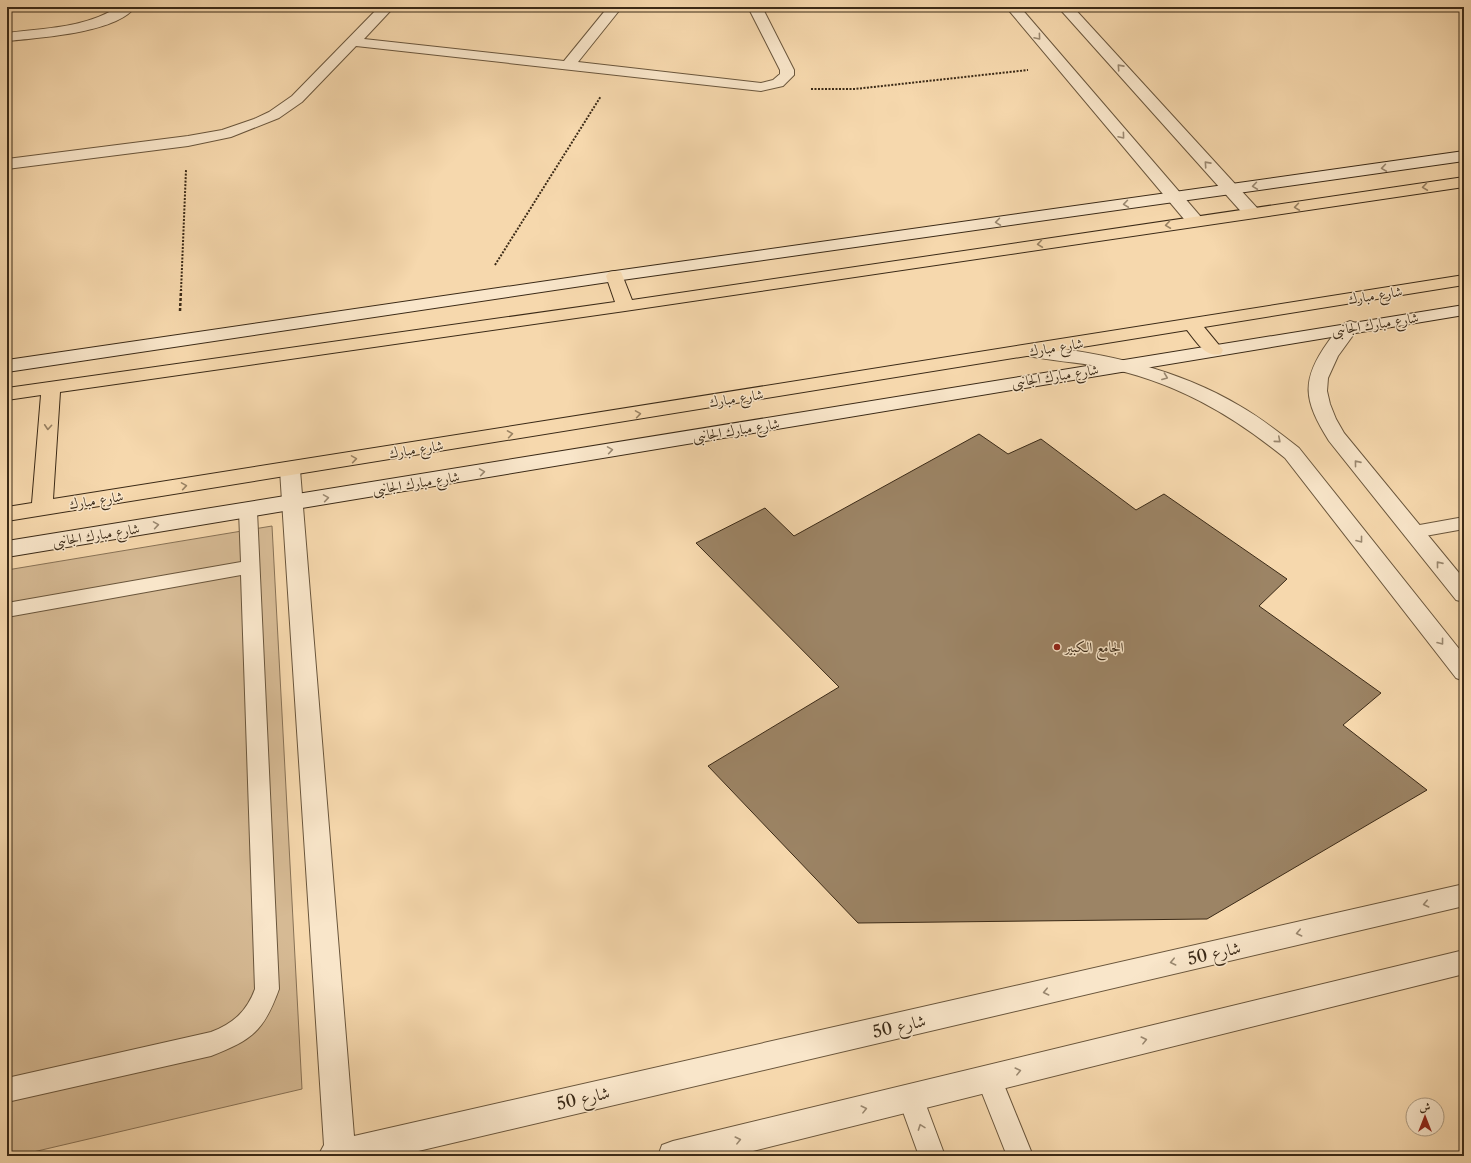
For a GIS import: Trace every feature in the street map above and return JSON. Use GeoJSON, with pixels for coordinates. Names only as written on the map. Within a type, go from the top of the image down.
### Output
{"type":"FeatureCollection","features":[{"type":"Feature","properties":{"kind":"main road"},"geometry":{"type":"LineString","coordinates":[[7,394],[625,306],[1464,182]]}},
{"type":"Feature","properties":{"kind":"main road"},"geometry":{"type":"LineString","coordinates":[[615,276],[625,306]]}},
{"type":"Feature","properties":{"kind":"main road","name":"شارع مبارك"},"geometry":{"type":"LineString","coordinates":[[7,514],[1031,351],[1464,280]]}},
{"type":"Feature","properties":{"kind":"main road"},"geometry":{"type":"LineString","coordinates":[[1192,325],[1214,350]]}},
{"type":"Feature","properties":{"kind":"main road"},"geometry":{"type":"LineString","coordinates":[[42,508],[51,388]]}},
{"type":"Feature","properties":{"kind":"street"},"geometry":{"type":"LineString","coordinates":[[7,37],[84,26],[113,16],[128,7]]}},
{"type":"Feature","properties":{"kind":"street"},"geometry":{"type":"LineString","coordinates":[[7,164],[188,142],[225,134],[274,115],[297,99],[355,42],[387,7]]}},
{"type":"Feature","properties":{"kind":"street"},"geometry":{"type":"LineString","coordinates":[[567,66],[616,7]]}},
{"type":"Feature","properties":{"kind":"street"},"geometry":{"type":"LineString","coordinates":[[355,42],[752,87],[770,86],[784,79],[788,74],[755,7]]}},
{"type":"Feature","properties":{"kind":"street"},"geometry":{"type":"LineString","coordinates":[[1013,7],[1195,221]]}},
{"type":"Feature","properties":{"kind":"street"},"geometry":{"type":"LineString","coordinates":[[1065,7],[1252,213]]}},
{"type":"Feature","properties":{"kind":"street"},"geometry":{"type":"LineString","coordinates":[[7,366],[615,276],[1464,156]]}},
{"type":"Feature","properties":{"kind":"street","name":"شارع مبارك الجانبى"},"geometry":{"type":"LineString","coordinates":[[7,549],[248,511],[1214,350],[1464,310]]}},
{"type":"Feature","properties":{"kind":"street"},"geometry":{"type":"LineString","coordinates":[[1350,328],[1329,352],[1322,363],[1318,390],[1320,405],[1326,421],[1336,436],[1463,591]]}},
{"type":"Feature","properties":{"kind":"street"},"geometry":{"type":"LineString","coordinates":[[1031,351],[1095,358],[1126,365],[1188,386],[1216,400],[1269,433],[1292,452],[1464,672]]}},
{"type":"Feature","properties":{"kind":"street"},"geometry":{"type":"LineString","coordinates":[[290,470],[336,1155]]}},
{"type":"Feature","properties":{"kind":"street","name":"شارع 50"},"geometry":{"type":"LineString","coordinates":[[336,1155],[1464,895]]}},
{"type":"Feature","properties":{"kind":"street"},"geometry":{"type":"LineString","coordinates":[[673,1156],[1464,962]]}},
{"type":"Feature","properties":{"kind":"lane"},"geometry":{"type":"LineString","coordinates":[[7,1090],[211,1044],[231,1037],[249,1023],[261,1007],[267,989],[248,511]]}},
{"type":"Feature","properties":{"kind":"lane"},"geometry":{"type":"LineString","coordinates":[[1414,532],[1464,523]]}},
{"type":"Feature","properties":{"kind":"lane"},"geometry":{"type":"LineString","coordinates":[[7,610],[250,567]]}},
{"type":"Feature","properties":{"kind":"lane"},"geometry":{"type":"LineString","coordinates":[[989,1078],[1020,1156]]}},
{"type":"Feature","properties":{"kind":"lane"},"geometry":{"type":"LineString","coordinates":[[911,1098],[932,1156]]}},
{"type":"Feature","properties":{"kind":"path"},"geometry":{"type":"LineString","coordinates":[[770,86],[806,89],[855,89],[1063,66]]}},
{"type":"Feature","properties":{"kind":"path"},"geometry":{"type":"LineString","coordinates":[[474,297],[617,72]]}},
{"type":"Feature","properties":{"kind":"path"},"geometry":{"type":"LineString","coordinates":[[178,340],[188,142]]}},
{"type":"Feature","properties":{"kind":"shaded area"},"geometry":{"type":"Polygon","coordinates":[[[272,526],[302,1089],[16,1156],[7,1156],[7,570],[272,526]]]}},
{"type":"Feature","properties":{"kind":"building","name":"الجامع الكبير"},"geometry":{"type":"Polygon","coordinates":[[[979,434],[1008,454],[1041,439],[1136,510],[1164,494],[1287,579],[1259,606],[1381,693],[1343,725],[1427,790],[1207,919],[858,923],[708,766],[839,687],[696,543],[765,508],[794,536],[979,434]]]}},
{"type":"Feature","properties":{"kind":"place","name":"الجامع الكبير"},"geometry":{"type":"Point","coordinates":[1057,647]}}]}
